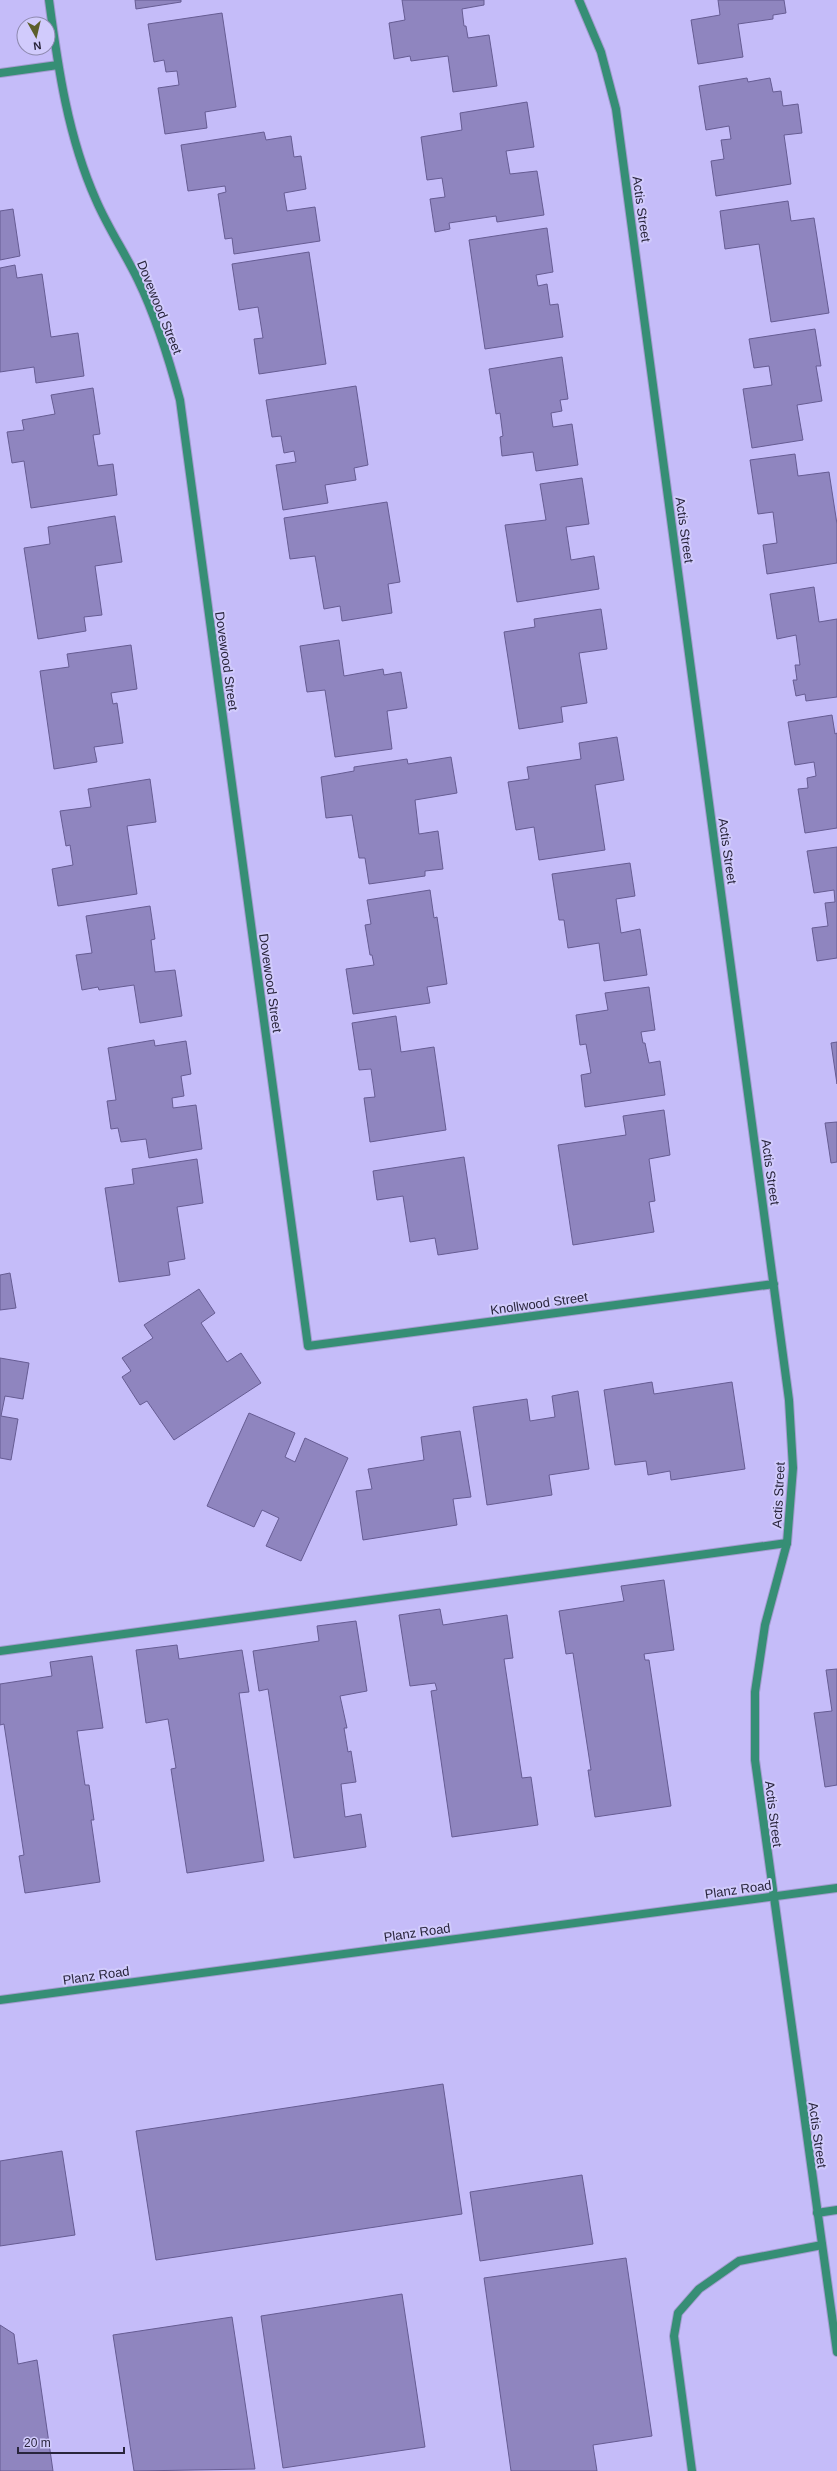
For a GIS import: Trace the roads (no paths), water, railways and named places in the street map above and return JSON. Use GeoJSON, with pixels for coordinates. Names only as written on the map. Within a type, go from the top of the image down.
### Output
{"type":"FeatureCollection","features":[{"type":"Feature","properties":{"kind":"street","name":"Dovewood Street"},"geometry":{"type":"LineString","coordinates":[[49,0],[58,65],[73,136],[96,200],[138,280],[162,336],[180,400],[308,1346]]}},
{"type":"Feature","properties":{"kind":"street","name":"Actis Street"},"geometry":{"type":"LineString","coordinates":[[579,0],[601,52],[616,109],[790,1407],[793,1468],[787,1543],[765,1625],[755,1692],[755,1760],[772,1897],[837,2352]]}},
{"type":"Feature","properties":{"kind":"street"},"geometry":{"type":"LineString","coordinates":[[0,73],[58,65]]}},
{"type":"Feature","properties":{"kind":"street","name":"Knollwood Street"},"geometry":{"type":"LineString","coordinates":[[308,1346],[774,1284]]}},
{"type":"Feature","properties":{"kind":"street"},"geometry":{"type":"LineString","coordinates":[[0,1651],[787,1543]]}},
{"type":"Feature","properties":{"kind":"street","name":"Planz Road"},"geometry":{"type":"LineString","coordinates":[[0,2000],[837,1888]]}},
{"type":"Feature","properties":{"kind":"street"},"geometry":{"type":"LineString","coordinates":[[817,2213],[837,2210]]}},
{"type":"Feature","properties":{"kind":"street"},"geometry":{"type":"LineString","coordinates":[[692,2471],[674,2336],[678,2313],[699,2289],[739,2260],[822,2245]]}}]}
